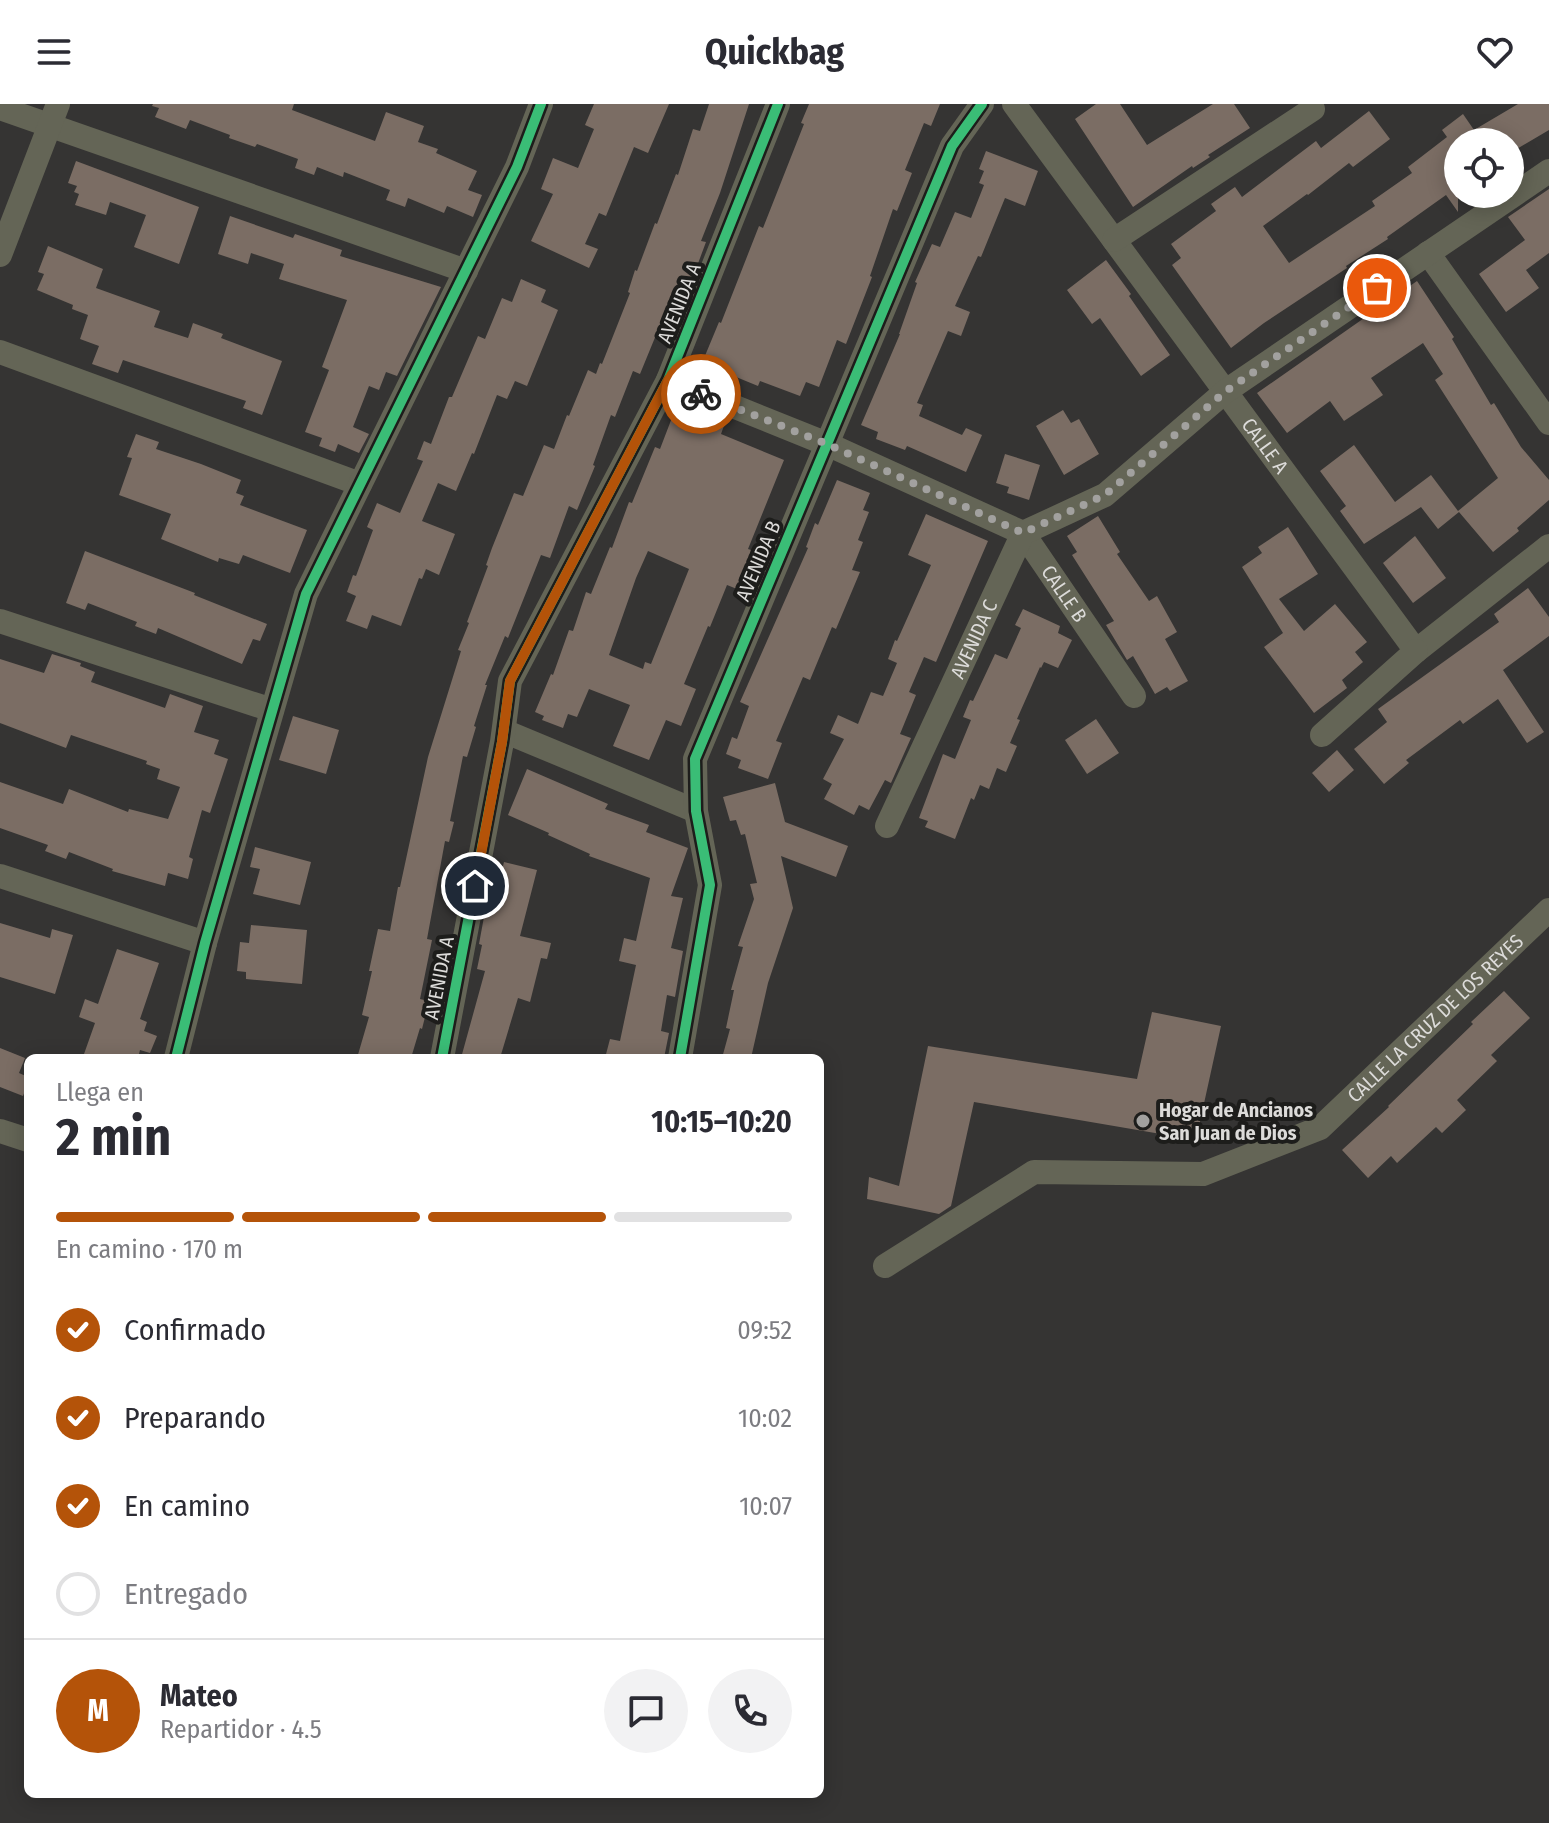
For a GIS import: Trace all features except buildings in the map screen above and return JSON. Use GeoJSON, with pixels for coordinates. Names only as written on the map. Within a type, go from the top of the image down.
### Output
{"type":"FeatureCollection","features":[{"type":"Feature","properties":{"kind":"street"},"geometry":{"type":"LineString","coordinates":[[177,1054],[205,943],[306,594],[517,167],[541,104]]}},
{"type":"Feature","properties":{"kind":"street","name":"AVENIDA A"},"geometry":{"type":"LineString","coordinates":[[443,1054],[504,731],[510,681],[668,380],[778,104]]}},
{"type":"Feature","properties":{"kind":"street","name":"AVENIDA B"},"geometry":{"type":"LineString","coordinates":[[681,1054],[710,885],[696,811],[695,759],[952,146],[982,104]]}},
{"type":"Feature","properties":{"kind":"street","name":"CALLE A"},"geometry":{"type":"LineString","coordinates":[[1014,104],[1416,651]]}},
{"type":"Feature","properties":{"kind":"street"},"geometry":{"type":"LineString","coordinates":[[0,108],[54,114],[466,271]]}},
{"type":"Feature","properties":{"kind":"street"},"geometry":{"type":"LineString","coordinates":[[1114,240],[1313,109]]}},
{"type":"Feature","properties":{"kind":"street"},"geometry":{"type":"LineString","coordinates":[[0,255],[54,114]]}},
{"type":"Feature","properties":{"kind":"street"},"geometry":{"type":"LineString","coordinates":[[668,380],[827,444],[1023,533],[1105,495],[1226,391],[1549,171]]}},
{"type":"Feature","properties":{"kind":"street"},"geometry":{"type":"LineString","coordinates":[[1428,253],[1549,423]]}},
{"type":"Feature","properties":{"kind":"street"},"geometry":{"type":"LineString","coordinates":[[0,352],[360,484]]}},
{"type":"Feature","properties":{"kind":"street","name":"CALLE B"},"geometry":{"type":"LineString","coordinates":[[1023,533],[1134,696]]}},
{"type":"Feature","properties":{"kind":"street","name":"AVENIDA C"},"geometry":{"type":"LineString","coordinates":[[887,826],[1023,533]]}},
{"type":"Feature","properties":{"kind":"street"},"geometry":{"type":"LineString","coordinates":[[1322,735],[1416,651],[1549,546]]}},
{"type":"Feature","properties":{"kind":"street"},"geometry":{"type":"LineString","coordinates":[[0,621],[272,710]]}},
{"type":"Feature","properties":{"kind":"street"},"geometry":{"type":"LineString","coordinates":[[504,731],[696,811]]}},
{"type":"Feature","properties":{"kind":"street"},"geometry":{"type":"LineString","coordinates":[[0,876],[205,943]]}},
{"type":"Feature","properties":{"kind":"street","name":"CALLE LA CRUZ DE LOS REYES"},"geometry":{"type":"LineString","coordinates":[[885,1266],[1034,1172],[1203,1174],[1320,1128],[1549,910]]}},
{"type":"Feature","properties":{"kind":"street"},"geometry":{"type":"LineString","coordinates":[[0,1131],[24,1139]]}},
{"type":"Feature","properties":{"kind":"cycle path"},"geometry":{"type":"LineString","coordinates":[[177,1054],[205,943],[306,594],[517,167],[541,104]]}},
{"type":"Feature","properties":{"kind":"cycle path"},"geometry":{"type":"LineString","coordinates":[[443,1054],[502,742],[510,681],[668,380],[778,104]]}},
{"type":"Feature","properties":{"kind":"cycle path"},"geometry":{"type":"LineString","coordinates":[[681,1054],[710,885],[696,811],[695,759],[952,146],[982,104]]}},
{"type":"Feature","properties":{"kind":"way so far"},"geometry":{"type":"LineString","coordinates":[[701,394],[827,444],[1023,533],[1105,495],[1226,391],[1377,288]]}},
{"type":"Feature","properties":{"kind":"place","name":"Hogar de Ancianos San Juan de Dios"},"geometry":{"type":"Point","coordinates":[1143,1121]}},
{"type":"Feature","properties":{"kind":"route"},"geometry":{"type":"LineString","coordinates":[[475,886],[510,681],[668,380],[701,394]]}}]}
